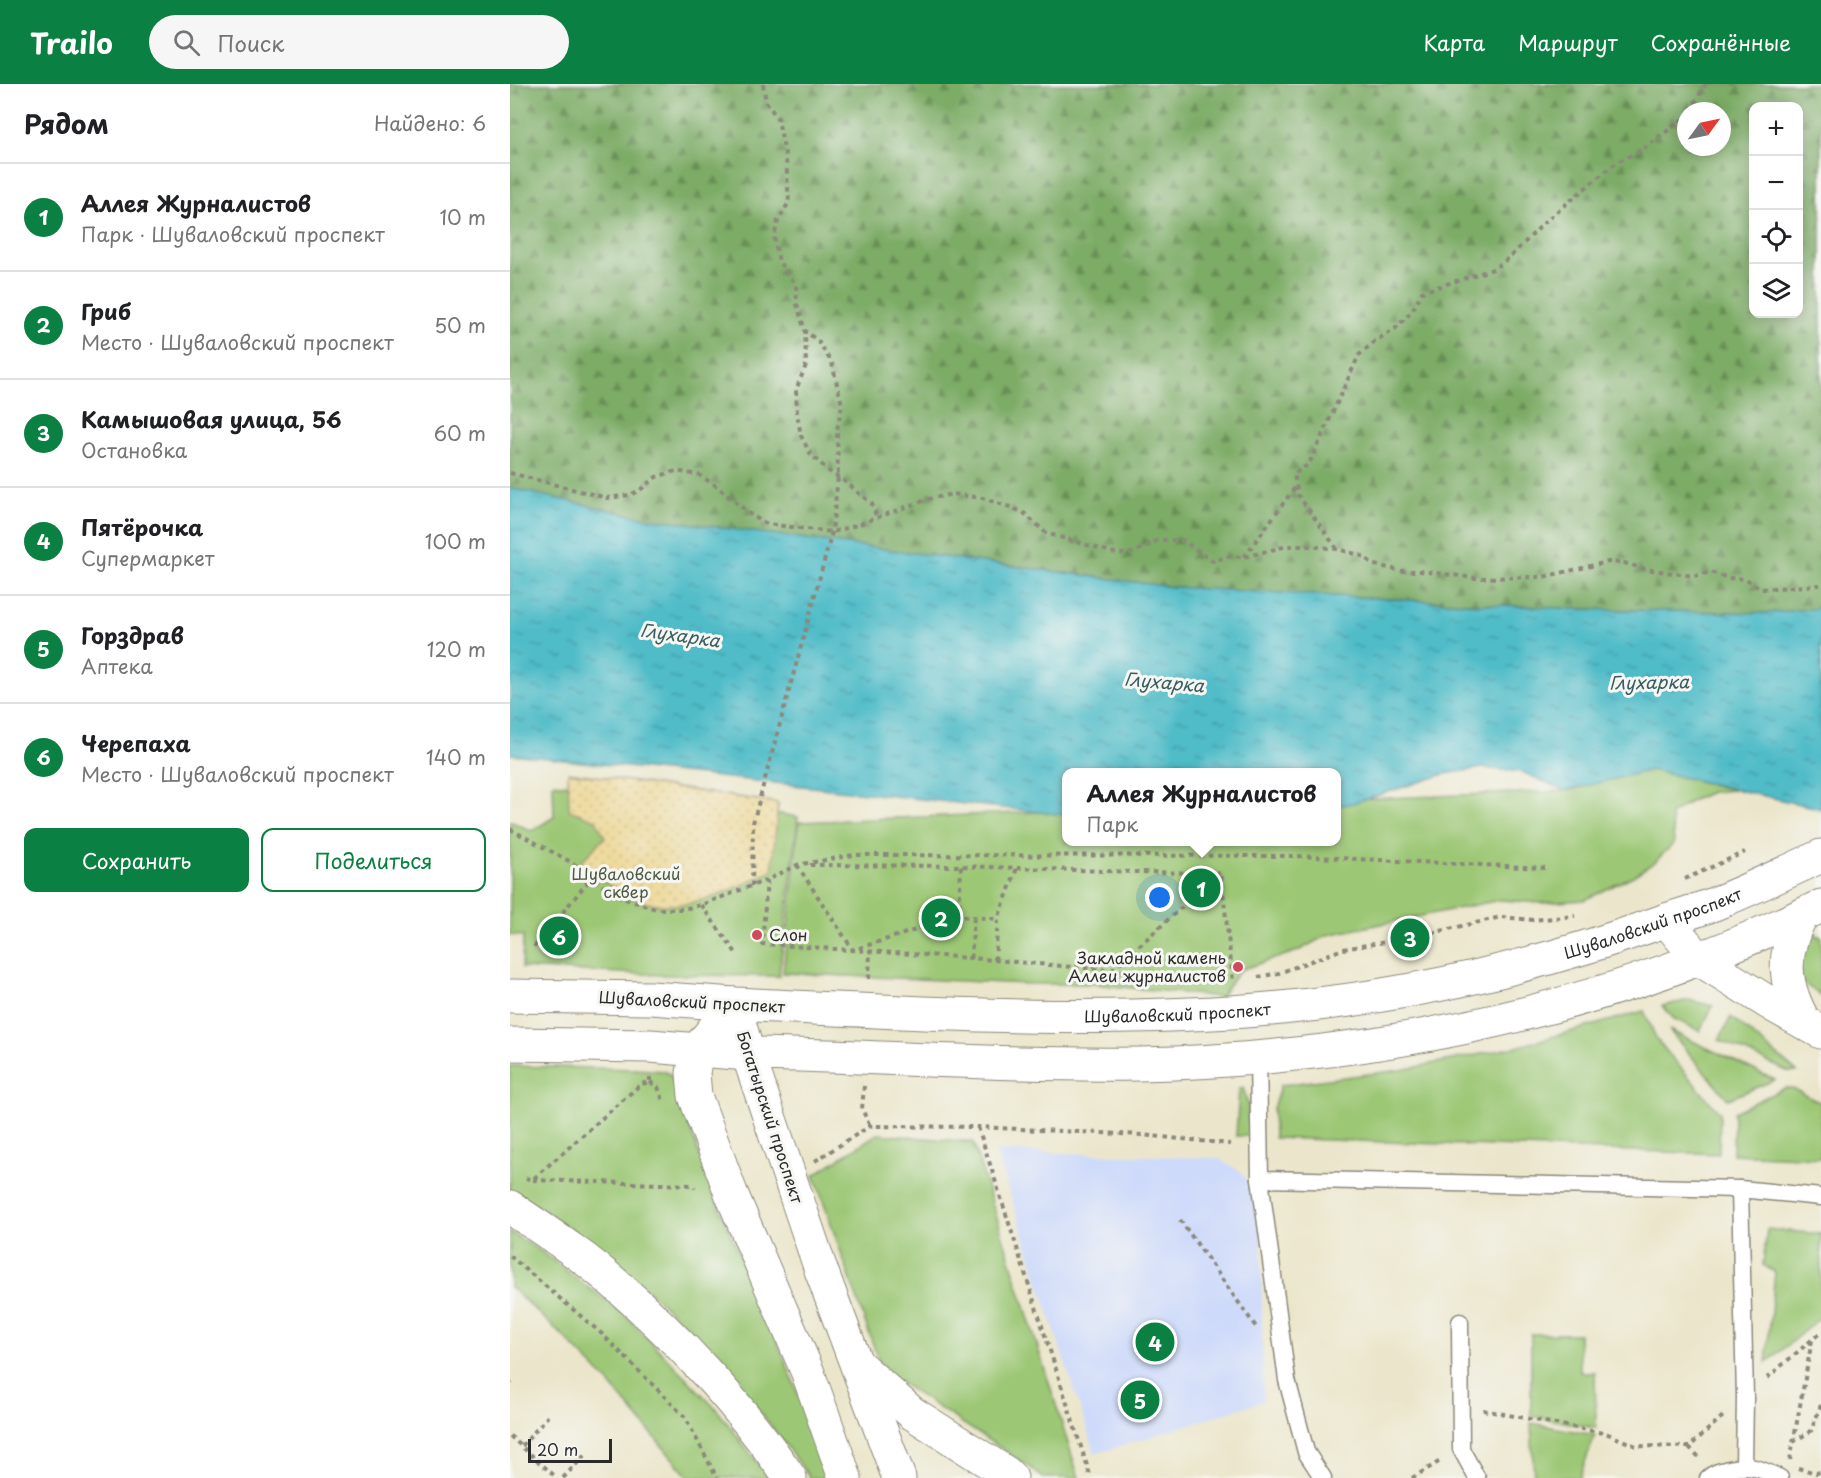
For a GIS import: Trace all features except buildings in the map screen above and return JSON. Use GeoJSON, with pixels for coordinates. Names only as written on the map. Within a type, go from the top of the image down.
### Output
{"type":"FeatureCollection","features":[{"type":"Feature","properties":{"kind":"main road","name":"Шуваловский проспект"},"geometry":{"type":"LineString","coordinates":[[510,996],[651,998],[878,1011],[1096,1018],[1281,1008],[1399,992],[1505,970],[1614,939],[1717,903],[1821,856]]}},
{"type":"Feature","properties":{"kind":"main road"},"geometry":{"type":"LineString","coordinates":[[510,1044],[650,1046],[748,1054],[1101,1064],[1142,1064],[1312,1053],[1450,1032],[1546,1009],[1699,959],[1811,911]]}},
{"type":"Feature","properties":{"kind":"main road"},"geometry":{"type":"LineString","coordinates":[[1811,911],[1793,930],[1786,965],[1791,994],[1813,1027]]}},
{"type":"Feature","properties":{"kind":"main road"},"geometry":{"type":"LineString","coordinates":[[1666,920],[1699,959],[1774,1006],[1813,1027]]}},
{"type":"Feature","properties":{"kind":"main road","name":"Богатырский проспект"},"geometry":{"type":"LineString","coordinates":[[734,1004],[698,1050],[693,1073],[695,1096],[730,1193],[808,1373],[845,1478]]}},
{"type":"Feature","properties":{"kind":"main road","name":"Богатырский проспект"},"geometry":{"type":"LineString","coordinates":[[734,1004],[748,1054],[821,1270],[899,1478]]}},
{"type":"Feature","properties":{"kind":"main road"},"geometry":{"type":"LineString","coordinates":[[510,1207],[553,1236],[613,1282],[677,1343],[737,1408],[790,1478]]}},
{"type":"Feature","properties":{"kind":"main road"},"geometry":{"type":"LineString","coordinates":[[858,1365],[912,1413],[1011,1478]]}},
{"type":"Feature","properties":{"kind":"lane"},"geometry":{"type":"LineString","coordinates":[[1258,1057],[1260,1179],[1287,1380],[1306,1452],[1323,1478]]}},
{"type":"Feature","properties":{"kind":"lane"},"geometry":{"type":"LineString","coordinates":[[1260,1179],[1740,1189],[1821,1197]]}},
{"type":"Feature","properties":{"kind":"lane"},"geometry":{"type":"LineString","coordinates":[[1740,1189],[1745,1397],[1744,1466]]}},
{"type":"Feature","properties":{"kind":"lane"},"geometry":{"type":"LineString","coordinates":[[1460,1322],[1461,1449],[1477,1478]]}},
{"type":"Feature","properties":{"kind":"lane"},"geometry":{"type":"LineString","coordinates":[[1708,1478],[1714,1472],[1744,1466],[1763,1470],[1780,1478]]}},
{"type":"Feature","properties":{"kind":"path"},"geometry":{"type":"LineString","coordinates":[[764,84],[766,102],[778,119],[786,159],[789,202],[778,221],[774,237],[779,262],[796,285],[797,304],[805,331],[806,365],[796,390],[801,436],[811,455],[872,504],[877,518]]}},
{"type":"Feature","properties":{"kind":"path"},"geometry":{"type":"LineString","coordinates":[[1695,102],[1706,84]]}},
{"type":"Feature","properties":{"kind":"path"},"geometry":{"type":"LineString","coordinates":[[1338,549],[1298,495],[1294,474],[1309,464],[1359,355],[1375,341],[1395,329],[1412,311],[1422,292],[1493,269],[1510,257],[1548,219],[1617,162],[1642,150],[1677,124]]}},
{"type":"Feature","properties":{"kind":"path"},"geometry":{"type":"LineString","coordinates":[[752,886],[753,822],[832,532],[838,477],[837,430],[842,405],[832,363],[818,341],[805,331]]}},
{"type":"Feature","properties":{"kind":"path"},"geometry":{"type":"LineString","coordinates":[[510,473],[608,498],[630,495],[656,477],[676,471],[699,475],[718,487],[752,516],[767,524],[832,532],[928,499],[953,494],[982,498],[1013,508],[1024,513],[1046,533],[1118,554],[1133,553],[1158,540],[1182,540],[1213,561],[1230,556],[1244,557],[1287,546],[1309,546],[1338,549],[1362,556],[1375,565],[1403,571],[1476,578],[1544,577],[1608,562],[1694,576],[1711,572],[1728,578],[1746,579],[1761,589],[1821,585]]}},
{"type":"Feature","properties":{"kind":"path"},"geometry":{"type":"LineString","coordinates":[[1244,557],[1296,486]]}},
{"type":"Feature","properties":{"kind":"path"},"geometry":{"type":"LineString","coordinates":[[510,829],[571,862],[608,890],[656,909],[683,909],[701,905],[767,880],[797,865],[854,855],[1295,856],[1545,868]]}},
{"type":"Feature","properties":{"kind":"path"},"geometry":{"type":"LineString","coordinates":[[1681,881],[1745,852]]}},
{"type":"Feature","properties":{"kind":"path"},"geometry":{"type":"LineString","coordinates":[[797,865],[961,866],[1221,873]]}},
{"type":"Feature","properties":{"kind":"path"},"geometry":{"type":"LineString","coordinates":[[797,865],[853,950]]}},
{"type":"Feature","properties":{"kind":"path"},"geometry":{"type":"LineString","coordinates":[[959,916],[961,866]]}},
{"type":"Feature","properties":{"kind":"path"},"geometry":{"type":"LineString","coordinates":[[995,960],[998,919],[1017,868]]}},
{"type":"Feature","properties":{"kind":"path"},"geometry":{"type":"LineString","coordinates":[[767,880],[762,944],[971,958],[1233,981],[1221,873]]}},
{"type":"Feature","properties":{"kind":"path"},"geometry":{"type":"LineString","coordinates":[[1112,970],[1221,873]]}},
{"type":"Feature","properties":{"kind":"path"},"geometry":{"type":"LineString","coordinates":[[534,946],[591,878]]}},
{"type":"Feature","properties":{"kind":"path"},"geometry":{"type":"LineString","coordinates":[[701,905],[736,953]]}},
{"type":"Feature","properties":{"kind":"path"},"geometry":{"type":"LineString","coordinates":[[853,950],[959,916],[998,919]]}},
{"type":"Feature","properties":{"kind":"path"},"geometry":{"type":"LineString","coordinates":[[1256,977],[1279,973],[1343,949],[1410,938],[1501,917],[1533,920],[1579,916]]}},
{"type":"Feature","properties":{"kind":"path"},"geometry":{"type":"LineString","coordinates":[[971,958],[974,917]]}},
{"type":"Feature","properties":{"kind":"path"},"geometry":{"type":"LineString","coordinates":[[869,979],[870,951]]}},
{"type":"Feature","properties":{"kind":"path"},"geometry":{"type":"LineString","coordinates":[[532,1180],[641,1084],[650,1082],[651,1070]]}},
{"type":"Feature","properties":{"kind":"path"},"geometry":{"type":"LineString","coordinates":[[864,1083],[862,1109],[870,1126]]}},
{"type":"Feature","properties":{"kind":"path"},"geometry":{"type":"LineString","coordinates":[[810,1164],[870,1126],[978,1127],[1142,1135],[1230,1144]]}},
{"type":"Feature","properties":{"kind":"path"},"geometry":{"type":"LineString","coordinates":[[978,1127],[1091,1478]]}},
{"type":"Feature","properties":{"kind":"path"},"geometry":{"type":"LineString","coordinates":[[522,1177],[532,1180],[692,1185],[697,1191]]}},
{"type":"Feature","properties":{"kind":"path"},"geometry":{"type":"LineString","coordinates":[[1180,1220],[1258,1331]]}},
{"type":"Feature","properties":{"kind":"path"},"geometry":{"type":"LineString","coordinates":[[510,1256],[602,1334],[685,1417],[717,1478]]}},
{"type":"Feature","properties":{"kind":"path"},"geometry":{"type":"LineString","coordinates":[[1460,1405],[1608,1434],[1636,1446],[1689,1447],[1821,1332]]}},
{"type":"Feature","properties":{"kind":"path"},"geometry":{"type":"LineString","coordinates":[[1812,1340],[1789,1466],[1816,1473],[1821,1472]]}},
{"type":"Feature","properties":{"kind":"path"},"geometry":{"type":"LineString","coordinates":[[1793,1442],[1811,1431],[1821,1405]]}},
{"type":"Feature","properties":{"kind":"path"},"geometry":{"type":"LineString","coordinates":[[522,1446],[548,1416]]}},
{"type":"Feature","properties":{"kind":"path"},"geometry":{"type":"LineString","coordinates":[[510,1436],[556,1478]]}},
{"type":"Feature","properties":{"kind":"path"},"geometry":{"type":"LineString","coordinates":[[1412,1478],[1461,1449]]}},
{"type":"Feature","properties":{"kind":"path"},"geometry":{"type":"LineString","coordinates":[[563,1478],[586,1454]]}},
{"type":"Feature","properties":{"kind":"shaded area"},"geometry":{"type":"Polygon","coordinates":[[[996,1151],[1218,1158],[1240,1171],[1255,1192],[1261,1213],[1263,1401],[1095,1454],[996,1151]]]}},
{"type":"Feature","properties":{"kind":"green space"},"geometry":{"type":"Polygon","coordinates":[[[510,84],[1821,84],[1821,608],[1767,613],[1575,609],[1172,587],[640,517],[510,488],[510,84]]]}},
{"type":"Feature","properties":{"kind":"green space"},"geometry":{"type":"Polygon","coordinates":[[[1651,770],[1734,790],[1711,792],[1671,814],[1674,843],[1655,862],[1633,876],[1585,900],[1542,903],[1500,900],[1327,935],[1298,951],[1240,970],[1220,997],[1094,984],[1028,984],[783,973],[799,822],[1062,811],[1062,846],[1341,846],[1341,800],[1565,791],[1651,770]]]}},
{"type":"Feature","properties":{"kind":"green space","name":"Шуваловский сквер"},"geometry":{"type":"Polygon","coordinates":[[[553,783],[719,803],[798,817],[779,976],[663,975],[522,968],[523,936],[510,935],[510,821],[532,831],[554,817],[553,783]]]}},
{"type":"Feature","properties":{"kind":"green space"},"geometry":{"type":"Polygon","coordinates":[[[1815,932],[1818,937],[1821,936],[1821,996],[1802,982],[1796,969],[1807,937],[1815,932]]]}},
{"type":"Feature","properties":{"kind":"green space"},"geometry":{"type":"Polygon","coordinates":[[[1689,1000],[1713,1006],[1700,1031],[1674,1019],[1662,1006],[1689,1000]]]}},
{"type":"Feature","properties":{"kind":"green space"},"geometry":{"type":"Polygon","coordinates":[[[1644,1011],[1657,1040],[1720,1112],[1719,1154],[1274,1138],[1273,1108],[1281,1085],[1401,1070],[1516,1047],[1644,1011]]]}},
{"type":"Feature","properties":{"kind":"green space"},"geometry":{"type":"Polygon","coordinates":[[[1731,1017],[1797,1072],[1789,1072],[1719,1040],[1731,1017]]]}},
{"type":"Feature","properties":{"kind":"green space"},"geometry":{"type":"Polygon","coordinates":[[[1669,1030],[1775,1080],[1728,1099],[1669,1030]]]}},
{"type":"Feature","properties":{"kind":"green space"},"geometry":{"type":"Polygon","coordinates":[[[510,1066],[636,1069],[664,1071],[671,1075],[714,1195],[784,1358],[831,1478],[810,1478],[764,1416],[731,1377],[660,1301],[598,1250],[555,1218],[510,1189],[510,1066]]]}},
{"type":"Feature","properties":{"kind":"green space"},"geometry":{"type":"Polygon","coordinates":[[[1243,1088],[1248,1104],[1250,1136],[1236,1136],[1239,1089],[1243,1088]]]}},
{"type":"Feature","properties":{"kind":"green space"},"geometry":{"type":"Polygon","coordinates":[[[1785,1088],[1792,1088],[1821,1103],[1821,1158],[1733,1154],[1734,1112],[1785,1088]]]}},
{"type":"Feature","properties":{"kind":"green space"},"geometry":{"type":"Polygon","coordinates":[[[877,1134],[973,1142],[1079,1478],[1043,1478],[1030,1467],[896,1380],[883,1368],[814,1175],[877,1134]]]}},
{"type":"Feature","properties":{"kind":"green space"},"geometry":{"type":"Polygon","coordinates":[[[1767,1229],[1821,1234],[1821,1317],[1766,1363],[1775,1272],[1763,1265],[1767,1229]]]}},
{"type":"Feature","properties":{"kind":"green space"},"geometry":{"type":"Polygon","coordinates":[[[510,1232],[542,1252],[627,1317],[718,1411],[769,1478],[689,1478],[610,1384],[510,1287],[510,1232]]]}},
{"type":"Feature","properties":{"kind":"green space"},"geometry":{"type":"Polygon","coordinates":[[[1531,1334],[1579,1334],[1580,1372],[1595,1372],[1596,1428],[1531,1416],[1531,1334]]]}},
{"type":"Feature","properties":{"kind":"green space"},"geometry":{"type":"Polygon","coordinates":[[[1531,1423],[1595,1435],[1579,1478],[1534,1478],[1531,1423]]]}},
{"type":"Feature","properties":{"kind":"sand"},"geometry":{"type":"Polygon","coordinates":[[[568,772],[778,803],[772,871],[700,901],[663,905],[644,902],[626,895],[578,865],[605,837],[596,820],[569,810],[568,772]]]}},
{"type":"Feature","properties":{"kind":"water","name":"Глухарка"},"geometry":{"type":"Polygon","coordinates":[[[510,488],[640,517],[1172,587],[1575,609],[1767,613],[1821,608],[1821,809],[1651,770],[1565,791],[1522,772],[1483,768],[1445,774],[1341,805],[1341,768],[1062,768],[1062,815],[510,754],[510,488]]]}},
{"type":"Feature","properties":{"kind":"place","name":"Аллея Журналистов"},"geometry":{"type":"Point","coordinates":[1201,888]}},
{"type":"Feature","properties":{"kind":"place","name":"Гриб"},"geometry":{"type":"Point","coordinates":[941,918]}},
{"type":"Feature","properties":{"kind":"place","name":"Слон"},"geometry":{"type":"Point","coordinates":[757,935]}},
{"type":"Feature","properties":{"kind":"place","name":"Черепаха"},"geometry":{"type":"Point","coordinates":[559,936]}},
{"type":"Feature","properties":{"kind":"place","name":"Камышовая улица, 56"},"geometry":{"type":"Point","coordinates":[1410,938]}},
{"type":"Feature","properties":{"kind":"place","name":"Закладной камень Аллеи журналистов"},"geometry":{"type":"Point","coordinates":[1238,967]}},
{"type":"Feature","properties":{"kind":"place","name":"Пятёрочка"},"geometry":{"type":"Point","coordinates":[1155,1342]}},
{"type":"Feature","properties":{"kind":"place","name":"Горздрав"},"geometry":{"type":"Point","coordinates":[1140,1400]}}]}
